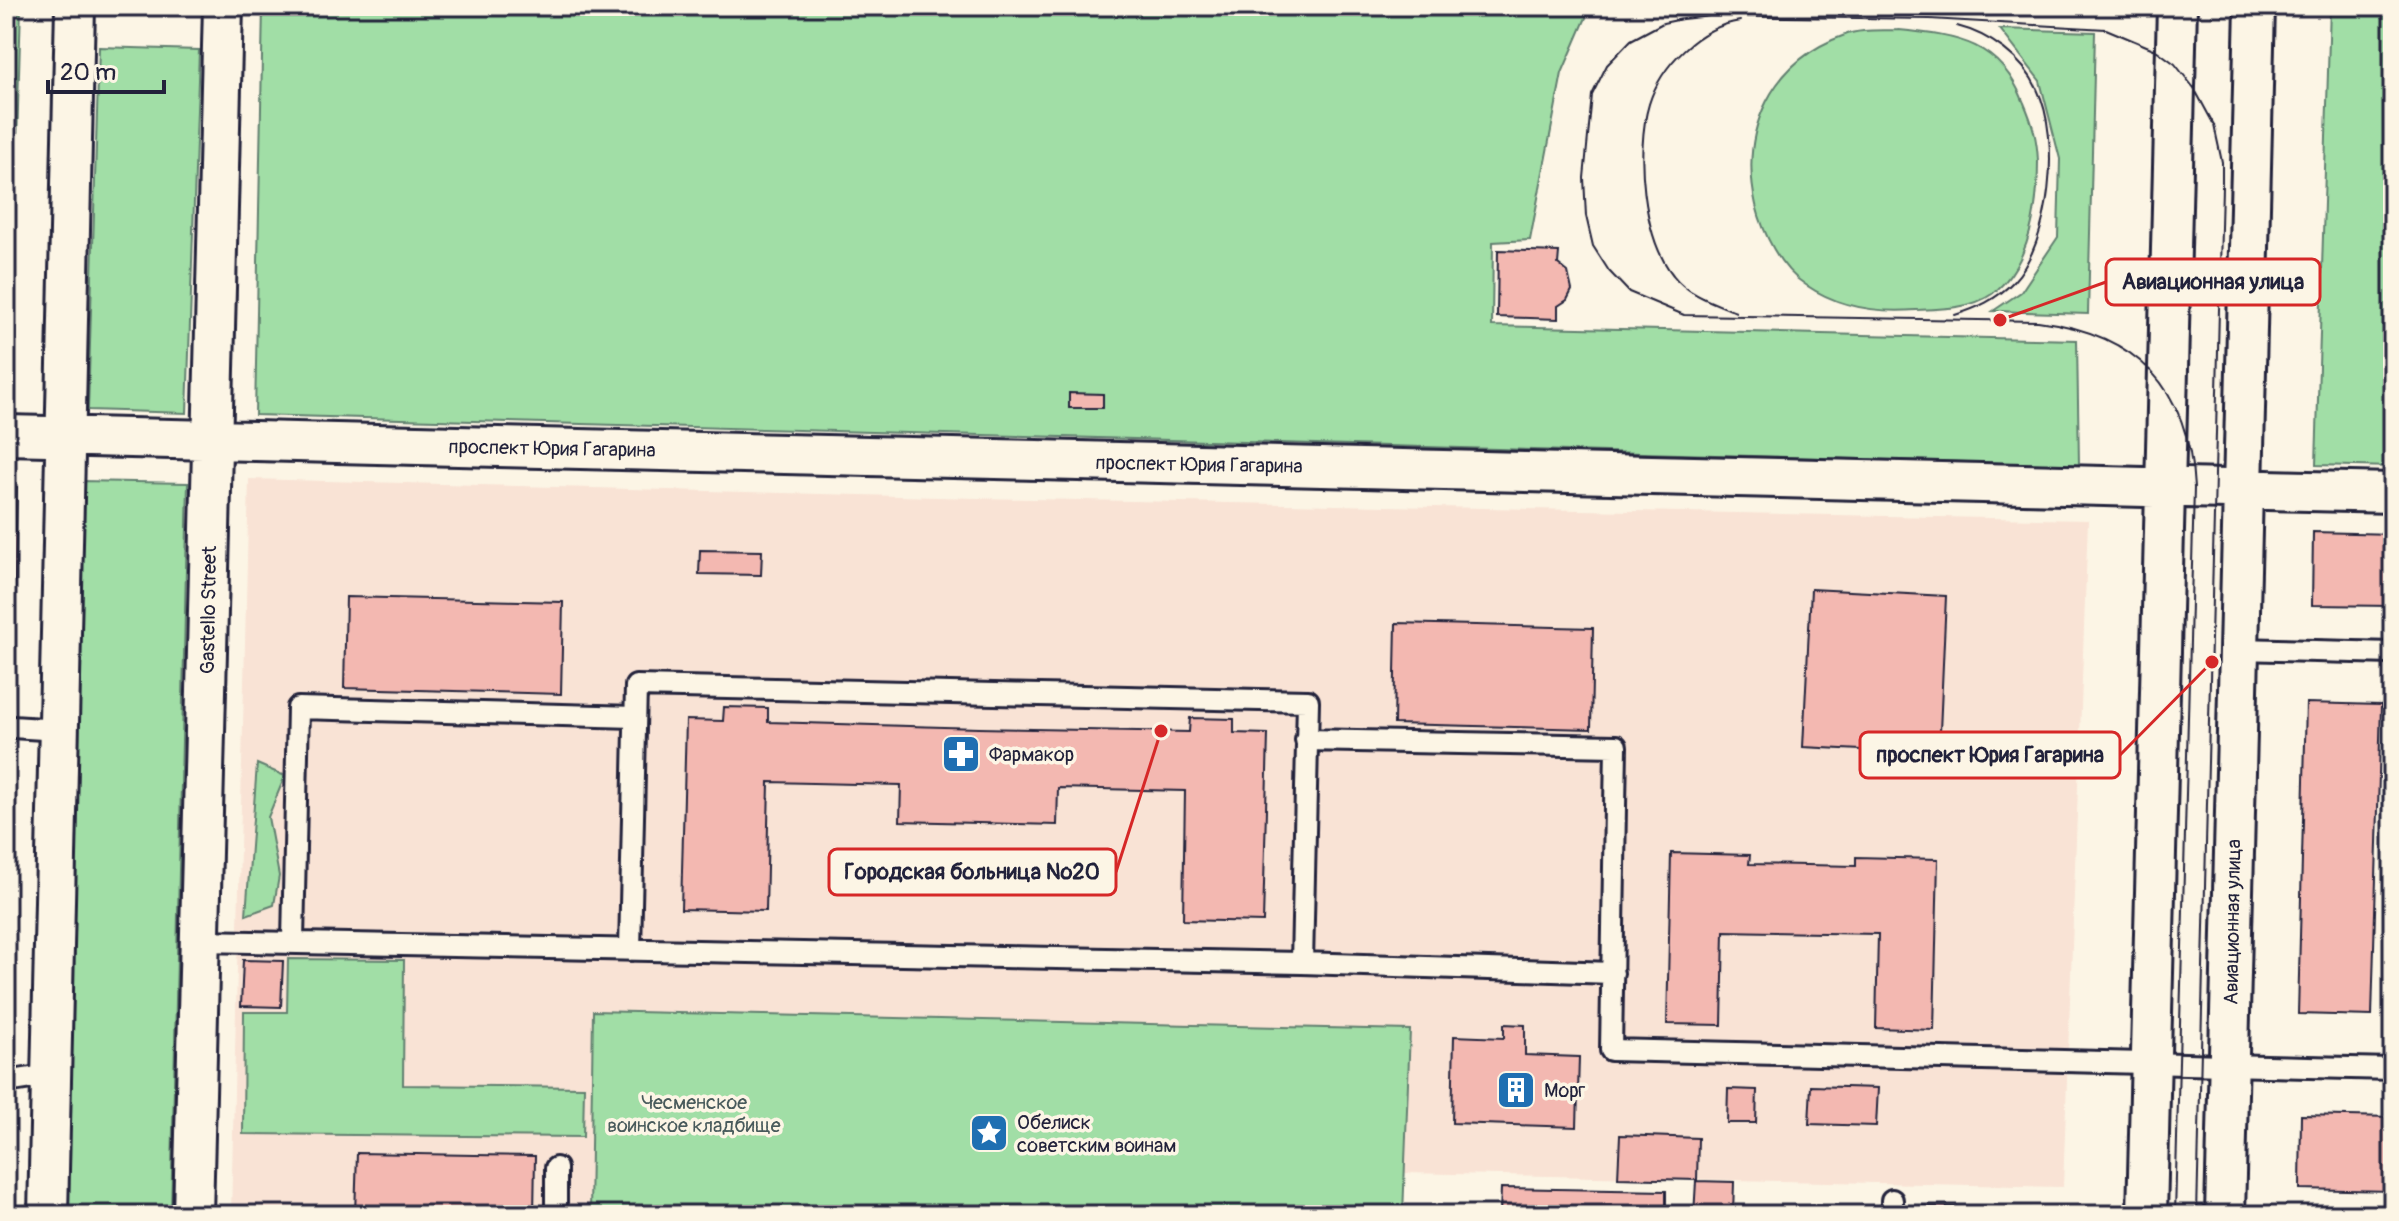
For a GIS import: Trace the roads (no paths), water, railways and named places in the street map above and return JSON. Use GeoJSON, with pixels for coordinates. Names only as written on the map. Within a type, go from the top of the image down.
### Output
{"type":"FeatureCollection","features":[{"type":"Feature","properties":{"kind":"street"},"geometry":{"type":"LineString","coordinates":[[48,1215],[75,6]]}},
{"type":"Feature","properties":{"kind":"street","name":"Gastello Street"},"geometry":{"type":"LineString","coordinates":[[193,1215],[223,6]]}},
{"type":"Feature","properties":{"kind":"street"},"geometry":{"type":"LineString","coordinates":[[2147,1215],[2177,6]]}},
{"type":"Feature","properties":{"kind":"street","name":"Авиационная улица"},"geometry":{"type":"LineString","coordinates":[[2225,1215],[2255,6]]}},
{"type":"Feature","properties":{"kind":"street","name":"проспект Юрия Гагарина"},"geometry":{"type":"LineString","coordinates":[[6,435],[2393,493]]}},
{"type":"Feature","properties":{"kind":"lane"},"geometry":{"type":"LineString","coordinates":[[2239,649],[2393,653]]}},
{"type":"Feature","properties":{"kind":"lane"},"geometry":{"type":"LineString","coordinates":[[630,950],[636,686],[1308,701],[1302,963]]}},
{"type":"Feature","properties":{"kind":"lane"},"geometry":{"type":"LineString","coordinates":[[293,941],[298,708],[635,717]]}},
{"type":"Feature","properties":{"kind":"lane"},"geometry":{"type":"LineString","coordinates":[[12,727],[59,730]]}},
{"type":"Feature","properties":{"kind":"lane"},"geometry":{"type":"LineString","coordinates":[[1306,740],[1616,746],[1611,1050],[2393,1069]]}},
{"type":"Feature","properties":{"kind":"lane"},"geometry":{"type":"LineString","coordinates":[[200,941],[1302,963],[1613,973]]}},
{"type":"Feature","properties":{"kind":"lane"},"geometry":{"type":"LineString","coordinates":[[6,1082],[51,1075]]}},
{"type":"Feature","properties":{"kind":"lane"},"geometry":{"type":"LineString","coordinates":[[556,1168],[556,1215]]}},
{"type":"Feature","properties":{"kind":"tram line"},"geometry":{"type":"LineString","coordinates":[[2175,1215],[2194,488],[2182,422],[2169,395],[2152,372],[2130,353],[2073,328],[2038,321],[1684,315],[1629,292],[1609,271],[1593,246],[1586,216],[1584,178],[1592,95],[1607,65],[1631,40],[1663,23],[1712,16],[1930,19],[2106,29],[2156,50],[2175,64],[2194,88],[2214,125],[2222,162],[2222,186],[2197,1215]]}},
{"type":"Feature","properties":{"kind":"tram line"},"geometry":{"type":"LineString","coordinates":[[1736,312],[1686,288],[1663,259],[1644,193],[1643,145],[1649,104],[1672,62],[1710,31],[1740,21]]}},
{"type":"Feature","properties":{"kind":"tram line"},"geometry":{"type":"LineString","coordinates":[[1955,315],[1993,299],[2013,282],[2026,265],[2044,217],[2050,161],[2044,110],[2031,78],[2014,58],[1993,41],[1957,26]]}},
{"type":"Feature","properties":{"kind":"place","name":"Авиационная улица"},"geometry":{"type":"Point","coordinates":[2000,320]}},
{"type":"Feature","properties":{"kind":"place","name":"проспект Юрия Гагарина"},"geometry":{"type":"Point","coordinates":[2212,662]}},
{"type":"Feature","properties":{"kind":"place","name":"Городская больница №20"},"geometry":{"type":"Point","coordinates":[1161,731]}},
{"type":"Feature","properties":{"kind":"place","name":"Фармакор"},"geometry":{"type":"Point","coordinates":[961,754]}},
{"type":"Feature","properties":{"kind":"place","name":"Морг"},"geometry":{"type":"Point","coordinates":[1516,1090]}},
{"type":"Feature","properties":{"kind":"place","name":"Обелиск советским воинам"},"geometry":{"type":"Point","coordinates":[989,1133]}},
{"type":"Feature","properties":{"kind":"park label","name":"Чесменское воинское кладбище"},"geometry":{"type":"Point","coordinates":[694,1114]}}]}
